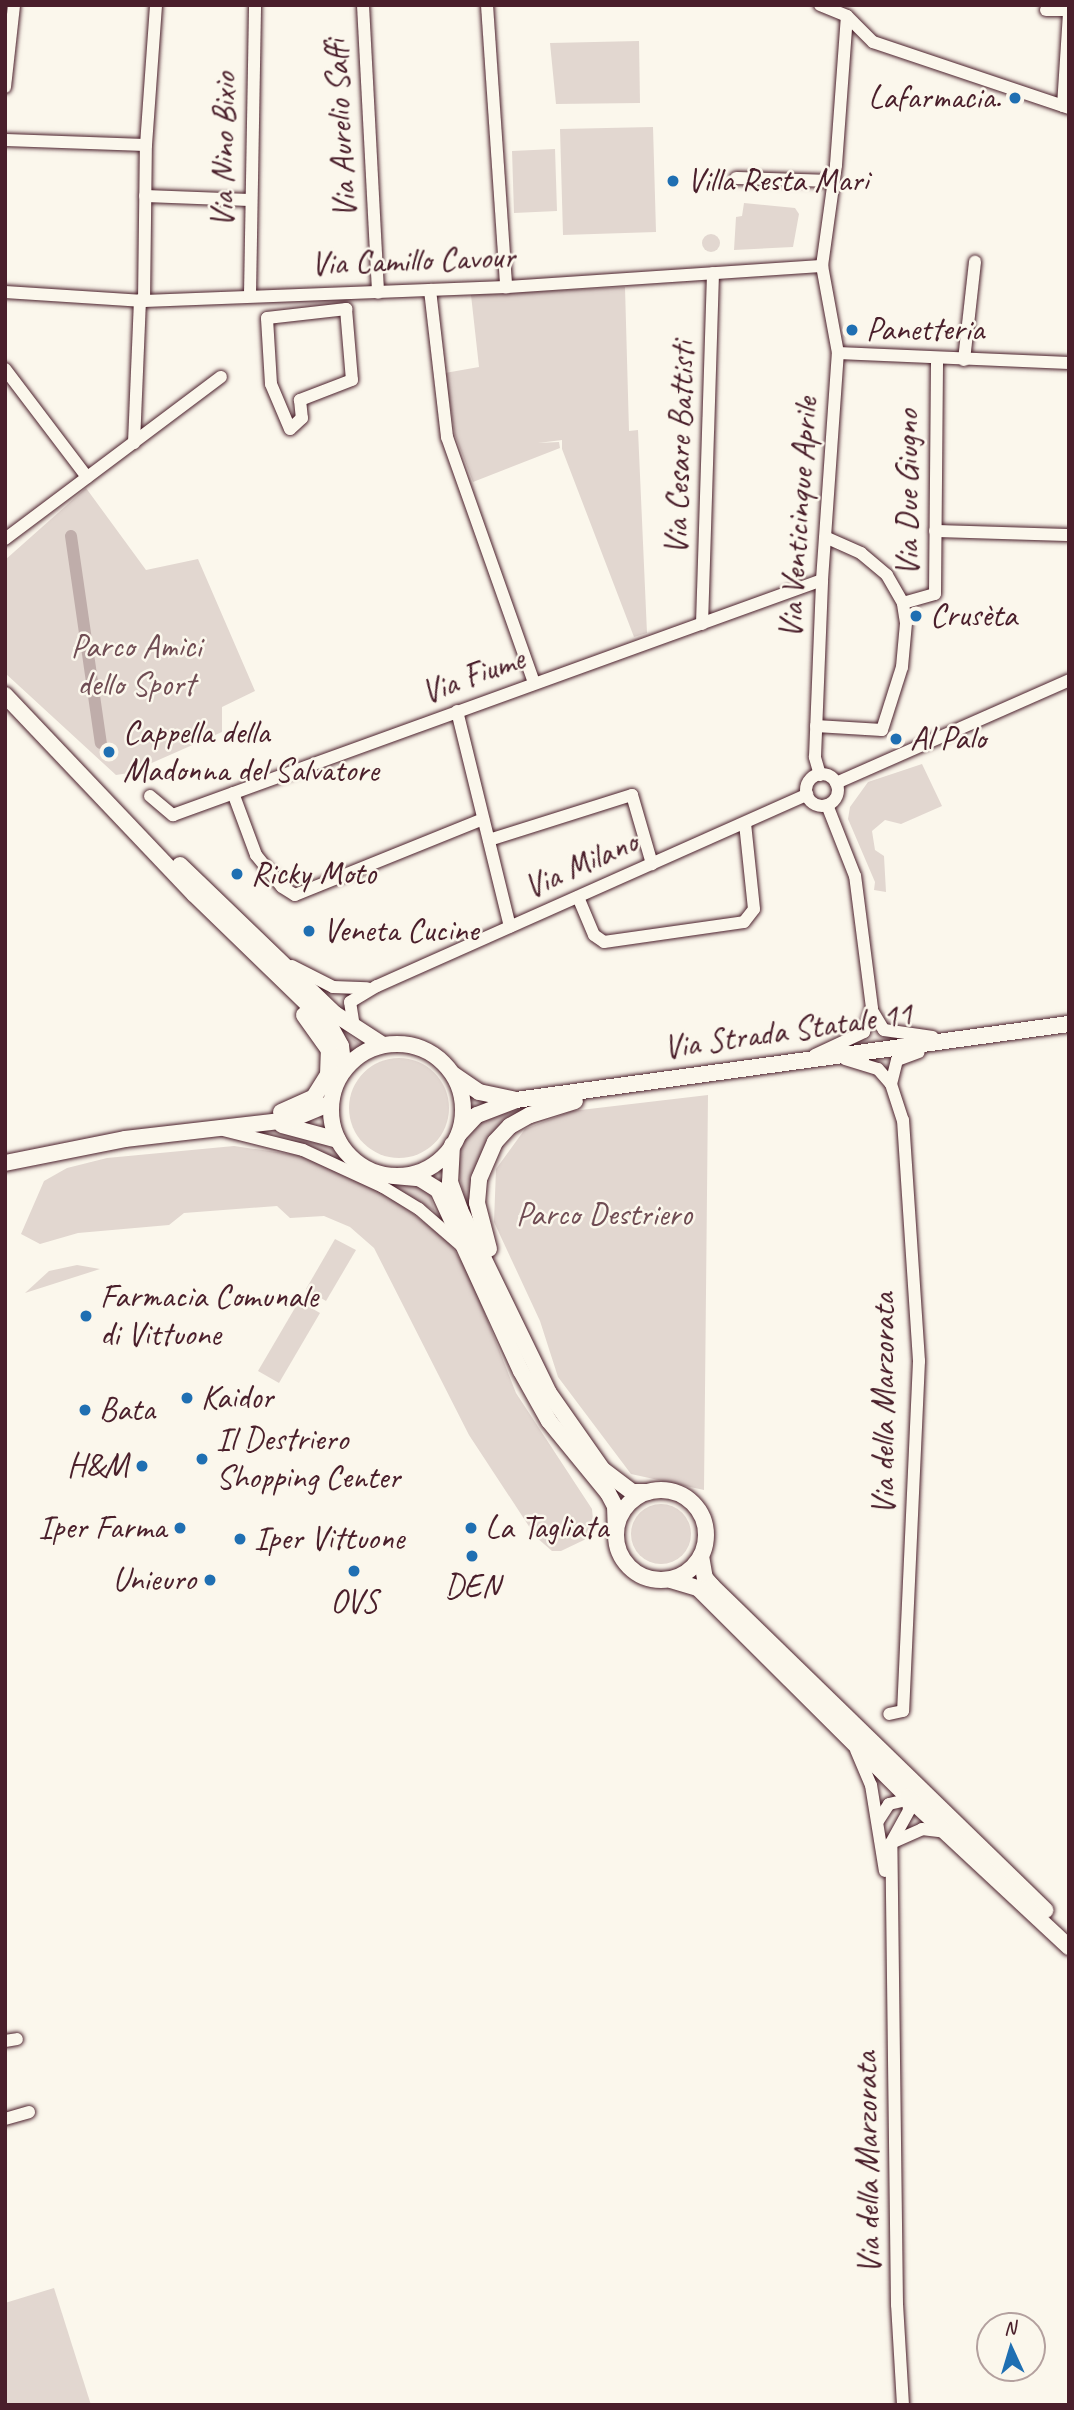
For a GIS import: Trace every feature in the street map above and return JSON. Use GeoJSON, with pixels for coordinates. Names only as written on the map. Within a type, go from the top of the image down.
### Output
{"type":"FeatureCollection","features":[{"type":"Feature","properties":{"kind":"main road"},"geometry":{"type":"LineString","coordinates":[[5,695],[140,832],[211,891],[336,1035],[344,1070],[331,1103],[338,1140],[361,1166],[394,1176],[419,1178],[438,1190],[549,1421],[615,1506],[618,1551],[631,1570],[651,1580],[671,1580],[698,1588],[908,1797],[1069,1947]]}},
{"type":"Feature","properties":{"kind":"main road"},"geometry":{"type":"LineString","coordinates":[[274,962],[356,1031],[383,1045],[422,1049],[453,1074],[461,1094],[450,1182],[460,1210],[538,1371],[570,1426],[603,1470],[632,1492],[679,1494],[696,1506],[706,1536],[701,1556],[689,1571],[671,1580]]}},
{"type":"Feature","properties":{"kind":"main road"},"geometry":{"type":"LineString","coordinates":[[187,1132],[301,1105],[314,1097],[328,1075],[329,1050],[274,962]]}},
{"type":"Feature","properties":{"kind":"main road","name":"Via Strada Statale 11"},"geometry":{"type":"LineString","coordinates":[[455,1140],[477,1115],[516,1100],[812,1057],[1069,1024]]}},
{"type":"Feature","properties":{"kind":"main road"},"geometry":{"type":"LineString","coordinates":[[344,1070],[383,1045]]}},
{"type":"Feature","properties":{"kind":"main road","name":"Via Strada Statale 11"},"geometry":{"type":"LineString","coordinates":[[453,1074],[478,1092],[516,1100]]}},
{"type":"Feature","properties":{"kind":"main road"},"geometry":{"type":"LineString","coordinates":[[538,1371],[527,1331],[484,1238],[477,1203],[479,1179],[495,1142],[510,1126],[554,1105],[593,1097],[623,1084]]}},
{"type":"Feature","properties":{"kind":"main road"},"geometry":{"type":"LineString","coordinates":[[5,1163],[187,1132],[262,1124],[308,1115],[331,1103]]}},
{"type":"Feature","properties":{"kind":"main road"},"geometry":{"type":"LineString","coordinates":[[262,1124],[303,1129],[338,1140]]}},
{"type":"Feature","properties":{"kind":"main road"},"geometry":{"type":"LineString","coordinates":[[394,1176],[432,1167],[455,1140]]}},
{"type":"Feature","properties":{"kind":"main road"},"geometry":{"type":"LineString","coordinates":[[616,1530],[623,1511],[647,1492]]}},
{"type":"Feature","properties":{"kind":"main road"},"geometry":{"type":"LineString","coordinates":[[701,1556],[712,1586],[1069,1934]]}},
{"type":"Feature","properties":{"kind":"street"},"geometry":{"type":"LineString","coordinates":[[5,87],[14,5]]}},
{"type":"Feature","properties":{"kind":"street"},"geometry":{"type":"LineString","coordinates":[[134,443],[142,300],[146,145],[156,5]]}},
{"type":"Feature","properties":{"kind":"street","name":"Via Nino Bixio"},"geometry":{"type":"LineString","coordinates":[[250,295],[255,5]]}},
{"type":"Feature","properties":{"kind":"street","name":"Via Aurelio Saffi"},"geometry":{"type":"LineString","coordinates":[[363,5],[379,293]]}},
{"type":"Feature","properties":{"kind":"street"},"geometry":{"type":"LineString","coordinates":[[487,5],[506,287]]}},
{"type":"Feature","properties":{"kind":"street"},"geometry":{"type":"LineString","coordinates":[[820,5],[847,16],[873,42],[1066,107],[1069,12],[1046,10]]}},
{"type":"Feature","properties":{"kind":"street","name":"Via Venticinque Aprile"},"geometry":{"type":"LineString","coordinates":[[820,775],[815,757],[822,580],[838,353],[822,266],[833,181],[847,16]]}},
{"type":"Feature","properties":{"kind":"street"},"geometry":{"type":"LineString","coordinates":[[5,140],[146,145]]}},
{"type":"Feature","properties":{"kind":"street"},"geometry":{"type":"LineString","coordinates":[[736,178],[833,181]]}},
{"type":"Feature","properties":{"kind":"street"},"geometry":{"type":"LineString","coordinates":[[145,196],[250,200]]}},
{"type":"Feature","properties":{"kind":"street"},"geometry":{"type":"LineString","coordinates":[[964,360],[975,262]]}},
{"type":"Feature","properties":{"kind":"street","name":"Via Camillo Cavour"},"geometry":{"type":"LineString","coordinates":[[5,292],[142,300],[379,293],[822,266]]}},
{"type":"Feature","properties":{"kind":"street","name":"Via Cesare Battisti"},"geometry":{"type":"LineString","coordinates":[[702,624],[713,273]]}},
{"type":"Feature","properties":{"kind":"street"},"geometry":{"type":"LineString","coordinates":[[430,290],[447,437],[534,683]]}},
{"type":"Feature","properties":{"kind":"street"},"geometry":{"type":"LineString","coordinates":[[346,309],[352,380],[300,400],[302,418],[290,429],[271,384],[267,318],[346,309]]}},
{"type":"Feature","properties":{"kind":"street"},"geometry":{"type":"LineString","coordinates":[[838,353],[1069,363]]}},
{"type":"Feature","properties":{"kind":"street","name":"Via Due Giugno"},"geometry":{"type":"LineString","coordinates":[[903,603],[935,594],[937,359]]}},
{"type":"Feature","properties":{"kind":"street"},"geometry":{"type":"LineString","coordinates":[[5,369],[87,477]]}},
{"type":"Feature","properties":{"kind":"street"},"geometry":{"type":"LineString","coordinates":[[5,538],[221,377]]}},
{"type":"Feature","properties":{"kind":"street"},"geometry":{"type":"LineString","coordinates":[[935,531],[1069,535]]}},
{"type":"Feature","properties":{"kind":"street"},"geometry":{"type":"LineString","coordinates":[[816,726],[882,730],[902,667],[906,622],[903,603],[887,575],[873,563],[825,537]]}},
{"type":"Feature","properties":{"kind":"street","name":"Via Fiume"},"geometry":{"type":"LineString","coordinates":[[150,796],[173,816],[822,580]]}},
{"type":"Feature","properties":{"kind":"street"},"geometry":{"type":"LineString","coordinates":[[836,783],[1069,680]]}},
{"type":"Feature","properties":{"kind":"street"},"geometry":{"type":"LineString","coordinates":[[457,711],[510,927]]}},
{"type":"Feature","properties":{"kind":"street"},"geometry":{"type":"LineString","coordinates":[[820,775],[836,783],[836,797],[827,804],[815,804],[807,796],[808,782],[820,775]]}},
{"type":"Feature","properties":{"kind":"street"},"geometry":{"type":"LineString","coordinates":[[233,793],[256,855],[282,887],[295,895],[483,818]]}},
{"type":"Feature","properties":{"kind":"street"},"geometry":{"type":"LineString","coordinates":[[489,840],[632,795],[652,864]]}},
{"type":"Feature","properties":{"kind":"street","name":"Via Milano"},"geometry":{"type":"LineString","coordinates":[[377,986],[807,796]]}},
{"type":"Feature","properties":{"kind":"street"},"geometry":{"type":"LineString","coordinates":[[827,804],[855,876],[872,1008],[877,1024],[896,1035],[982,1036]]}},
{"type":"Feature","properties":{"kind":"street"},"geometry":{"type":"LineString","coordinates":[[578,897],[594,935],[604,942],[744,922],[754,909],[745,823]]}},
{"type":"Feature","properties":{"kind":"street"},"geometry":{"type":"LineString","coordinates":[[274,962],[333,987],[377,986]]}},
{"type":"Feature","properties":{"kind":"street"},"geometry":{"type":"LineString","coordinates":[[356,1031],[350,1002],[377,986]]}},
{"type":"Feature","properties":{"kind":"street"},"geometry":{"type":"LineString","coordinates":[[812,1057],[864,1032],[872,1008]]}},
{"type":"Feature","properties":{"kind":"street"},"geometry":{"type":"LineString","coordinates":[[812,1057],[869,1063],[891,1084],[897,1060],[905,1054],[982,1036]]}},
{"type":"Feature","properties":{"kind":"street","name":"Via della Marzorata"},"geometry":{"type":"LineString","coordinates":[[889,1714],[903,1711],[919,1361],[903,1120],[891,1084]]}},
{"type":"Feature","properties":{"kind":"street"},"geometry":{"type":"LineString","coordinates":[[215,1129],[303,1150],[383,1187],[419,1209],[467,1251]]}},
{"type":"Feature","properties":{"kind":"street"},"geometry":{"type":"LineString","coordinates":[[833,1703],[842,1720],[904,1783],[908,1797],[909,1810],[891,1843],[892,1920]]}},
{"type":"Feature","properties":{"kind":"street"},"geometry":{"type":"LineString","coordinates":[[848,1738],[864,1764],[878,1821],[892,1920]]}},
{"type":"Feature","properties":{"kind":"street"},"geometry":{"type":"LineString","coordinates":[[878,1821],[889,1804],[908,1797],[925,1802],[976,1851],[993,1860]]}},
{"type":"Feature","properties":{"kind":"street"},"geometry":{"type":"LineString","coordinates":[[891,1843],[922,1829],[945,1832]]}},
{"type":"Feature","properties":{"kind":"street","name":"Via della Marzorata"},"geometry":{"type":"LineString","coordinates":[[892,1920],[897,2305],[903,2405]]}},
{"type":"Feature","properties":{"kind":"street"},"geometry":{"type":"LineString","coordinates":[[5,2119],[29,2112]]}},
{"type":"Feature","properties":{"kind":"green space"},"geometry":{"type":"Polygon","coordinates":[[[639,41],[640,103],[556,104],[550,43],[639,41]]]}},
{"type":"Feature","properties":{"kind":"green space"},"geometry":{"type":"Polygon","coordinates":[[[653,127],[656,232],[563,235],[560,129],[653,127]]]}},
{"type":"Feature","properties":{"kind":"green space"},"geometry":{"type":"Polygon","coordinates":[[[555,149],[557,211],[514,213],[512,151],[555,149]]]}},
{"type":"Feature","properties":{"kind":"green space"},"geometry":{"type":"Polygon","coordinates":[[[744,203],[795,208],[799,214],[793,247],[734,250],[736,217],[742,216],[744,203]]]}},
{"type":"Feature","properties":{"kind":"green space"},"geometry":{"type":"Polygon","coordinates":[[[711,234],[717,237],[720,243],[717,249],[711,252],[705,249],[702,243],[705,237],[711,234]]]}},
{"type":"Feature","properties":{"kind":"green space"},"geometry":{"type":"Polygon","coordinates":[[[625,287],[629,431],[638,430],[647,633],[634,637],[562,449],[562,440],[538,443],[559,442],[560,448],[473,482],[455,435],[445,373],[479,367],[471,295],[625,287]]]}},
{"type":"Feature","properties":{"kind":"green space","name":"Parco Amici dello Sport"},"geometry":{"type":"Polygon","coordinates":[[[86,488],[146,570],[198,559],[255,691],[222,707],[222,732],[129,773],[116,775],[5,673],[5,560],[86,488]]]}},
{"type":"Feature","properties":{"kind":"green space"},"geometry":{"type":"Polygon","coordinates":[[[922,764],[942,806],[901,824],[885,820],[872,831],[875,850],[884,856],[886,892],[874,890],[875,882],[848,819],[850,807],[868,782],[922,764]]]}},
{"type":"Feature","properties":{"kind":"green space"},"geometry":{"type":"Polygon","coordinates":[[[335,1021],[352,1038],[366,1048],[352,1057],[335,1021]]]}},
{"type":"Feature","properties":{"kind":"green space"},"geometry":{"type":"Polygon","coordinates":[[[399,1058],[418,1062],[434,1073],[445,1089],[449,1108],[445,1127],[434,1143],[418,1154],[399,1158],[380,1154],[364,1143],[353,1127],[349,1108],[353,1089],[364,1073],[380,1062],[399,1058]]]}},
{"type":"Feature","properties":{"kind":"green space","name":"Parco Destriero"},"geometry":{"type":"Polygon","coordinates":[[[708,1095],[704,1490],[631,1474],[558,1377],[540,1321],[494,1222],[496,1169],[525,1129],[572,1111],[708,1095]]]}},
{"type":"Feature","properties":{"kind":"green space"},"geometry":{"type":"Polygon","coordinates":[[[526,1108],[488,1144],[477,1163],[472,1206],[467,1209],[458,1169],[462,1142],[483,1119],[526,1108]]]}},
{"type":"Feature","properties":{"kind":"green space"},"geometry":{"type":"Polygon","coordinates":[[[267,1137],[324,1144],[369,1173],[420,1185],[429,1193],[435,1211],[385,1183],[267,1137]]]}},
{"type":"Feature","properties":{"kind":"green space"},"geometry":{"type":"Polygon","coordinates":[[[234,1146],[304,1156],[389,1195],[449,1242],[469,1273],[516,1393],[592,1509],[594,1530],[584,1540],[561,1551],[552,1551],[536,1537],[469,1435],[374,1248],[350,1227],[324,1216],[290,1218],[277,1206],[184,1213],[169,1225],[78,1233],[40,1244],[21,1234],[44,1181],[67,1168],[107,1158],[234,1146]]]}},
{"type":"Feature","properties":{"kind":"green space"},"geometry":{"type":"Polygon","coordinates":[[[335,1239],[356,1250],[326,1301],[306,1289],[335,1239]]]}},
{"type":"Feature","properties":{"kind":"green space"},"geometry":{"type":"Polygon","coordinates":[[[77,1265],[100,1269],[25,1293],[49,1271],[77,1265]]]}},
{"type":"Feature","properties":{"kind":"green space"},"geometry":{"type":"Polygon","coordinates":[[[299,1301],[320,1313],[279,1383],[258,1371],[299,1301]]]}},
{"type":"Feature","properties":{"kind":"green space"},"geometry":{"type":"Polygon","coordinates":[[[661,1504],[678,1509],[686,1517],[691,1534],[686,1551],[678,1559],[661,1564],[644,1559],[636,1551],[631,1534],[636,1517],[644,1509],[661,1504]]]}},
{"type":"Feature","properties":{"kind":"green space"},"geometry":{"type":"Polygon","coordinates":[[[54,2288],[91,2405],[5,2405],[5,2303],[54,2288]]]}},
{"type":"Feature","properties":{"kind":"waterway"},"geometry":{"type":"LineString","coordinates":[[71,536],[101,743]]}},
{"type":"Feature","properties":{"kind":"place","name":"Lafarmacia."},"geometry":{"type":"Point","coordinates":[1015,98]}},
{"type":"Feature","properties":{"kind":"place","name":"Villa Resta Mari"},"geometry":{"type":"Point","coordinates":[673,181]}},
{"type":"Feature","properties":{"kind":"place","name":"Panetteria"},"geometry":{"type":"Point","coordinates":[852,330]}},
{"type":"Feature","properties":{"kind":"place","name":"Crusèta"},"geometry":{"type":"Point","coordinates":[916,616]}},
{"type":"Feature","properties":{"kind":"place","name":"Al Palo"},"geometry":{"type":"Point","coordinates":[896,739]}},
{"type":"Feature","properties":{"kind":"place","name":"Cappella della Madonna del Salvatore"},"geometry":{"type":"Point","coordinates":[109,752]}},
{"type":"Feature","properties":{"kind":"place","name":"Ricky Moto"},"geometry":{"type":"Point","coordinates":[237,874]}},
{"type":"Feature","properties":{"kind":"place","name":"Veneta Cucine"},"geometry":{"type":"Point","coordinates":[309,931]}},
{"type":"Feature","properties":{"kind":"place","name":"Farmacia Comunale di Vittuone"},"geometry":{"type":"Point","coordinates":[86,1316]}},
{"type":"Feature","properties":{"kind":"place","name":"Kaidor"},"geometry":{"type":"Point","coordinates":[187,1398]}},
{"type":"Feature","properties":{"kind":"place","name":"Bata"},"geometry":{"type":"Point","coordinates":[85,1410]}},
{"type":"Feature","properties":{"kind":"place","name":"Il Destriero Shopping Center"},"geometry":{"type":"Point","coordinates":[202,1459]}},
{"type":"Feature","properties":{"kind":"place","name":"H&M"},"geometry":{"type":"Point","coordinates":[142,1466]}},
{"type":"Feature","properties":{"kind":"place","name":"Iper Farma"},"geometry":{"type":"Point","coordinates":[180,1528]}},
{"type":"Feature","properties":{"kind":"place","name":"La Tagliata"},"geometry":{"type":"Point","coordinates":[471,1528]}},
{"type":"Feature","properties":{"kind":"place","name":"Iper Vittuone"},"geometry":{"type":"Point","coordinates":[240,1539]}},
{"type":"Feature","properties":{"kind":"place","name":"DEN"},"geometry":{"type":"Point","coordinates":[472,1556]}},
{"type":"Feature","properties":{"kind":"place","name":"OVS"},"geometry":{"type":"Point","coordinates":[354,1571]}},
{"type":"Feature","properties":{"kind":"place","name":"Unieuro"},"geometry":{"type":"Point","coordinates":[210,1580]}}]}
